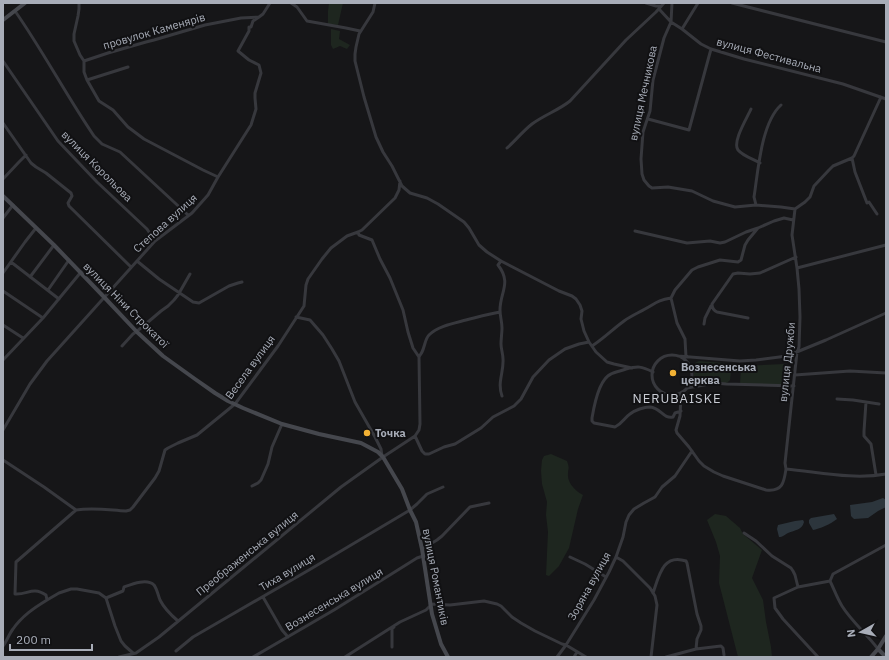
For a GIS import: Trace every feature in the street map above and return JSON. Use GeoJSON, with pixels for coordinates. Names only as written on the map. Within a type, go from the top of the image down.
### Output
{"type":"FeatureCollection","features":[{"type":"Feature","properties":{"kind":"street"},"geometry":{"type":"LineString","coordinates":[[3,20],[25,3]]}},
{"type":"Feature","properties":{"kind":"street"},"geometry":{"type":"LineString","coordinates":[[79,3],[78,16],[74,28],[75,45],[84,61],[84,72],[87,80],[99,101],[113,110],[128,127],[144,139],[218,177]]}},
{"type":"Feature","properties":{"kind":"street"},"geometry":{"type":"LineString","coordinates":[[259,17],[263,14],[270,3]]}},
{"type":"Feature","properties":{"kind":"street"},"geometry":{"type":"LineString","coordinates":[[291,3],[297,7],[307,21],[360,32]]}},
{"type":"Feature","properties":{"kind":"street"},"geometry":{"type":"LineString","coordinates":[[375,3],[370,18],[360,32],[357,41],[355,61],[372,127],[382,152],[392,166],[402,186],[410,193],[427,198],[438,204],[464,222],[479,245],[501,261],[576,299],[582,311],[581,319],[584,331],[589,342],[601,358],[607,362],[632,368]]}},
{"type":"Feature","properties":{"kind":"street"},"geometry":{"type":"LineString","coordinates":[[646,3],[662,6]]}},
{"type":"Feature","properties":{"kind":"street","name":"вулиця Мечникова"},"geometry":{"type":"LineString","coordinates":[[672,3],[671,22],[664,38],[653,80],[650,111],[643,132],[640,158],[644,180],[652,188],[668,187],[692,191],[735,207],[756,205],[795,209]]}},
{"type":"Feature","properties":{"kind":"street"},"geometry":{"type":"LineString","coordinates":[[682,29],[698,3]]}},
{"type":"Feature","properties":{"kind":"street"},"geometry":{"type":"LineString","coordinates":[[732,3],[886,42]]}},
{"type":"Feature","properties":{"kind":"street"},"geometry":{"type":"LineString","coordinates":[[507,148],[534,123],[570,101],[626,40],[662,6]]}},
{"type":"Feature","properties":{"kind":"street","name":"вулиця Фестивальна"},"geometry":{"type":"LineString","coordinates":[[662,6],[671,22],[701,44],[711,49],[744,59],[843,84],[886,99]]}},
{"type":"Feature","properties":{"kind":"street"},"geometry":{"type":"LineString","coordinates":[[15,10],[94,136],[102,144],[120,152],[188,215]]}},
{"type":"Feature","properties":{"kind":"street","name":"провулок Каменярів"},"geometry":{"type":"LineString","coordinates":[[84,61],[205,25],[241,18],[259,17]]}},
{"type":"Feature","properties":{"kind":"street","name":"Степова вулиця"},"geometry":{"type":"LineString","coordinates":[[4,427],[46,361],[156,241],[164,233],[195,210],[208,195],[251,125],[256,109],[255,92],[261,73],[260,67],[238,51],[253,21],[259,17]]}},
{"type":"Feature","properties":{"kind":"street"},"geometry":{"type":"LineString","coordinates":[[648,119],[689,130],[711,49]]}},
{"type":"Feature","properties":{"kind":"street","name":"вулиця Корольова"},"geometry":{"type":"LineString","coordinates":[[3,61],[58,141],[147,229],[156,241]]}},
{"type":"Feature","properties":{"kind":"street"},"geometry":{"type":"LineString","coordinates":[[87,80],[128,67]]}},
{"type":"Feature","properties":{"kind":"street"},"geometry":{"type":"LineString","coordinates":[[795,209],[805,202],[810,196],[814,186],[833,166],[854,156],[881,97]]}},
{"type":"Feature","properties":{"kind":"street"},"geometry":{"type":"LineString","coordinates":[[756,205],[754,197],[763,139],[772,118],[781,105]]}},
{"type":"Feature","properties":{"kind":"street"},"geometry":{"type":"LineString","coordinates":[[750,109],[737,140],[736,148],[744,155],[760,163]]}},
{"type":"Feature","properties":{"kind":"street"},"geometry":{"type":"LineString","coordinates":[[3,122],[31,163],[71,193],[72,196],[68,203],[69,206],[131,267]]}},
{"type":"Feature","properties":{"kind":"street"},"geometry":{"type":"LineString","coordinates":[[3,179],[26,156]]}},
{"type":"Feature","properties":{"kind":"street"},"geometry":{"type":"LineString","coordinates":[[852,158],[855,172],[867,203],[869,202],[877,214]]}},
{"type":"Feature","properties":{"kind":"street"},"geometry":{"type":"LineString","coordinates":[[400,181],[399,190],[405,190]]}},
{"type":"Feature","properties":{"kind":"street","name":"Весела вулиця"},"geometry":{"type":"LineString","coordinates":[[76,510],[90,508],[126,511],[133,508],[159,471],[165,450],[196,435],[235,404],[278,346],[304,306],[305,290],[308,279],[331,248],[347,236],[362,230],[395,198],[399,190]]}},
{"type":"Feature","properties":{"kind":"street","name":"вулиця Ніни Строкатої"},"geometry":{"type":"LineString","coordinates":[[3,196],[81,272],[137,332],[163,356],[215,393],[235,404],[282,424],[362,443],[378,452],[383,457]]}},
{"type":"Feature","properties":{"kind":"street"},"geometry":{"type":"LineString","coordinates":[[3,218],[13,205]]}},
{"type":"Feature","properties":{"kind":"street","name":"вулиця Дружби"},"geometry":{"type":"LineString","coordinates":[[692,451],[704,466],[714,472],[766,490],[776,490],[784,481],[797,352],[799,347],[799,289],[792,235],[795,209]]}},
{"type":"Feature","properties":{"kind":"street"},"geometry":{"type":"LineString","coordinates":[[635,232],[686,243],[710,241],[720,243],[779,219],[784,218],[793,220]]}},
{"type":"Feature","properties":{"kind":"street"},"geometry":{"type":"LineString","coordinates":[[3,273],[36,228]]}},
{"type":"Feature","properties":{"kind":"street"},"geometry":{"type":"LineString","coordinates":[[686,357],[685,339],[677,323],[671,298],[675,290],[692,270],[698,267],[720,260],[738,262],[741,260],[745,245],[758,228]]}},
{"type":"Feature","properties":{"kind":"street"},"geometry":{"type":"LineString","coordinates":[[358,232],[360,235],[372,240],[403,310],[413,348],[418,357],[420,424],[419,430],[415,436],[425,454],[444,446],[455,444],[481,428],[493,417],[514,406],[521,399],[532,377],[549,360],[565,349],[589,342]]}},
{"type":"Feature","properties":{"kind":"street"},"geometry":{"type":"LineString","coordinates":[[30,277],[54,245]]}},
{"type":"Feature","properties":{"kind":"street"},"geometry":{"type":"LineString","coordinates":[[797,268],[886,245]]}},
{"type":"Feature","properties":{"kind":"street"},"geometry":{"type":"LineString","coordinates":[[704,324],[705,318],[712,304],[733,274],[750,274],[760,272],[796,257]]}},
{"type":"Feature","properties":{"kind":"street"},"geometry":{"type":"LineString","coordinates":[[48,290],[69,260]]}},
{"type":"Feature","properties":{"kind":"street"},"geometry":{"type":"LineString","coordinates":[[137,261],[159,279],[193,302],[199,303],[229,286],[242,282]]}},
{"type":"Feature","properties":{"kind":"street"},"geometry":{"type":"LineString","coordinates":[[501,261],[498,265],[503,274],[505,286],[500,307],[503,359],[500,382],[502,396]]}},
{"type":"Feature","properties":{"kind":"street"},"geometry":{"type":"LineString","coordinates":[[11,262],[59,299]]}},
{"type":"Feature","properties":{"kind":"street"},"geometry":{"type":"LineString","coordinates":[[4,358],[43,318],[81,272]]}},
{"type":"Feature","properties":{"kind":"street"},"geometry":{"type":"LineString","coordinates":[[122,346],[133,334],[168,306],[179,293],[190,274]]}},
{"type":"Feature","properties":{"kind":"street"},"geometry":{"type":"LineString","coordinates":[[3,291],[43,318]]}},
{"type":"Feature","properties":{"kind":"street"},"geometry":{"type":"LineString","coordinates":[[592,346],[636,313],[662,300],[671,298]]}},
{"type":"Feature","properties":{"kind":"street"},"geometry":{"type":"LineString","coordinates":[[712,304],[712,308],[717,312],[748,318]]}},
{"type":"Feature","properties":{"kind":"street"},"geometry":{"type":"LineString","coordinates":[[418,357],[422,352],[430,334],[441,327],[458,321],[500,312]]}},
{"type":"Feature","properties":{"kind":"street"},"geometry":{"type":"LineString","coordinates":[[678,356],[686,361],[692,370],[692,380],[687,388],[681,393],[671,395],[660,391],[654,383],[652,376],[656,364],[662,358],[672,355],[740,361],[787,356],[886,313]]}},
{"type":"Feature","properties":{"kind":"street"},"geometry":{"type":"LineString","coordinates":[[296,317],[310,320],[323,335],[332,349],[339,361],[355,402],[375,437],[383,457]]}},
{"type":"Feature","properties":{"kind":"street"},"geometry":{"type":"LineString","coordinates":[[3,325],[23,338]]}},
{"type":"Feature","properties":{"kind":"street"},"geometry":{"type":"LineString","coordinates":[[653,372],[643,367],[632,368],[610,374],[604,379],[598,392],[592,421],[594,423],[615,426],[623,422],[628,415],[636,410],[649,407],[659,409],[665,416],[673,417],[675,420],[679,419]]}},
{"type":"Feature","properties":{"kind":"street"},"geometry":{"type":"LineString","coordinates":[[795,375],[850,371],[886,372]]}},
{"type":"Feature","properties":{"kind":"street"},"geometry":{"type":"LineString","coordinates":[[687,388],[715,383],[794,386]]}},
{"type":"Feature","properties":{"kind":"street"},"geometry":{"type":"LineString","coordinates":[[681,393],[680,416],[677,433],[692,451]]}},
{"type":"Feature","properties":{"kind":"street"},"geometry":{"type":"LineString","coordinates":[[838,399],[879,404]]}},
{"type":"Feature","properties":{"kind":"street"},"geometry":{"type":"LineString","coordinates":[[866,402],[864,436],[871,444],[876,475]]}},
{"type":"Feature","properties":{"kind":"street"},"geometry":{"type":"LineString","coordinates":[[673,417],[675,413],[679,413]]}},
{"type":"Feature","properties":{"kind":"street"},"geometry":{"type":"LineString","coordinates":[[252,486],[258,484],[261,480],[268,464],[272,447],[282,424]]}},
{"type":"Feature","properties":{"kind":"street","name":"Преображенська вулиця"},"geometry":{"type":"LineString","coordinates":[[120,657],[135,653],[159,637],[341,487],[415,436]]}},
{"type":"Feature","properties":{"kind":"street","name":"Зоряна вулиця"},"geometry":{"type":"LineString","coordinates":[[557,657],[594,600],[606,577],[616,557],[629,515],[644,503],[655,497],[662,487],[675,476],[692,451]]}},
{"type":"Feature","properties":{"kind":"street","name":"вулиця Романтиків"},"geometry":{"type":"LineString","coordinates":[[383,457],[402,489],[416,522],[422,549],[430,605],[441,644],[448,657]]}},
{"type":"Feature","properties":{"kind":"street"},"geometry":{"type":"LineString","coordinates":[[3,460],[76,510],[16,562],[15,594],[36,591],[44,593],[47,600]]}},
{"type":"Feature","properties":{"kind":"street"},"geometry":{"type":"LineString","coordinates":[[786,469],[858,476],[886,474]]}},
{"type":"Feature","properties":{"kind":"street","name":"Тиха вулиця"},"geometry":{"type":"LineString","coordinates":[[176,651],[193,637],[410,510],[427,494],[443,487]]}},
{"type":"Feature","properties":{"kind":"street"},"geometry":{"type":"LineString","coordinates":[[422,549],[442,536],[470,507],[488,503]]}},
{"type":"Feature","properties":{"kind":"street"},"geometry":{"type":"LineString","coordinates":[[744,533],[772,556],[791,568],[798,587]]}},
{"type":"Feature","properties":{"kind":"street"},"geometry":{"type":"LineString","coordinates":[[886,545],[833,574],[830,581],[835,594],[855,624],[886,657]]}},
{"type":"Feature","properties":{"kind":"street","name":"Вознесенська вулиця"},"geometry":{"type":"LineString","coordinates":[[253,657],[417,558],[423,556]]}},
{"type":"Feature","properties":{"kind":"street"},"geometry":{"type":"LineString","coordinates":[[570,557],[606,577]]}},
{"type":"Feature","properties":{"kind":"street"},"geometry":{"type":"LineString","coordinates":[[616,557],[623,561],[650,588],[655,596],[657,605],[651,657]]}},
{"type":"Feature","properties":{"kind":"street"},"geometry":{"type":"LineString","coordinates":[[653,593],[658,577],[666,564],[674,559],[686,561],[701,626],[696,649]]}},
{"type":"Feature","properties":{"kind":"street"},"geometry":{"type":"LineString","coordinates":[[818,657],[783,619],[776,608],[774,600],[775,597],[798,587],[830,581]]}},
{"type":"Feature","properties":{"kind":"street"},"geometry":{"type":"LineString","coordinates":[[106,598],[122,591],[124,587],[132,584],[143,582],[153,584],[165,608],[178,622]]}},
{"type":"Feature","properties":{"kind":"street"},"geometry":{"type":"LineString","coordinates":[[3,646],[12,630],[28,613],[47,600],[71,589],[93,591],[106,598],[121,641],[138,657]]}},
{"type":"Feature","properties":{"kind":"street"},"geometry":{"type":"LineString","coordinates":[[263,597],[282,630],[288,637]]}},
{"type":"Feature","properties":{"kind":"street"},"geometry":{"type":"LineString","coordinates":[[345,657],[400,622],[426,610],[430,605],[450,605],[484,601],[501,606],[512,617],[526,626],[566,645],[586,657]]}},
{"type":"Feature","properties":{"kind":"street"},"geometry":{"type":"LineString","coordinates":[[392,647],[392,629],[395,625]]}},
{"type":"Feature","properties":{"kind":"street"},"geometry":{"type":"LineString","coordinates":[[871,657],[886,636]]}},
{"type":"Feature","properties":{"kind":"street"},"geometry":{"type":"LineString","coordinates":[[666,657],[696,649],[721,646],[723,648],[724,655]]}},
{"type":"Feature","properties":{"kind":"street"},"geometry":{"type":"LineString","coordinates":[[574,657],[577,652]]}},
{"type":"Feature","properties":{"kind":"shaded area"},"geometry":{"type":"Polygon","coordinates":[[[329,3],[343,3],[338,25],[328,24],[329,3]]]}},
{"type":"Feature","properties":{"kind":"shaded area"},"geometry":{"type":"Polygon","coordinates":[[[331,29],[340,31],[339,39],[350,45],[347,49],[340,46],[333,49],[331,45],[331,29]]]}},
{"type":"Feature","properties":{"kind":"shaded area"},"geometry":{"type":"Polygon","coordinates":[[[699,361],[735,364],[731,371],[730,380],[727,383],[697,384],[694,377],[694,368],[695,363],[699,361]]]}},
{"type":"Feature","properties":{"kind":"shaded area"},"geometry":{"type":"Polygon","coordinates":[[[784,364],[783,385],[740,384],[741,366],[784,364]]]}},
{"type":"Feature","properties":{"kind":"shaded area"},"geometry":{"type":"Polygon","coordinates":[[[551,454],[567,461],[569,467],[568,477],[570,484],[583,495],[578,509],[569,548],[559,566],[549,576],[546,575],[548,532],[546,515],[547,502],[542,484],[541,471],[544,456],[551,454]]]}},
{"type":"Feature","properties":{"kind":"shaded area"},"geometry":{"type":"Polygon","coordinates":[[[883,498],[886,500],[886,507],[868,518],[854,519],[851,516],[850,505],[872,502],[883,498]]]}},
{"type":"Feature","properties":{"kind":"shaded area"},"geometry":{"type":"Polygon","coordinates":[[[715,514],[726,516],[740,528],[743,534],[762,550],[752,578],[763,600],[772,657],[738,657],[719,583],[720,556],[707,520],[715,514]]]}},
{"type":"Feature","properties":{"kind":"shaded area"},"geometry":{"type":"Polygon","coordinates":[[[834,514],[837,519],[818,529],[813,530],[809,523],[811,518],[834,514]]]}},
{"type":"Feature","properties":{"kind":"shaded area"},"geometry":{"type":"Polygon","coordinates":[[[803,520],[803,525],[800,528],[779,537],[777,529],[778,525],[803,520]]]}},
{"type":"Feature","properties":{"kind":"place","name":"Вознесенська церква"},"geometry":{"type":"Point","coordinates":[673,373]}},
{"type":"Feature","properties":{"kind":"place","name":"Точка"},"geometry":{"type":"Point","coordinates":[367,433]}},
{"type":"Feature","properties":{"kind":"district","name":"NERUBAISKE"},"geometry":{"type":"Point","coordinates":[677,398]}}]}
